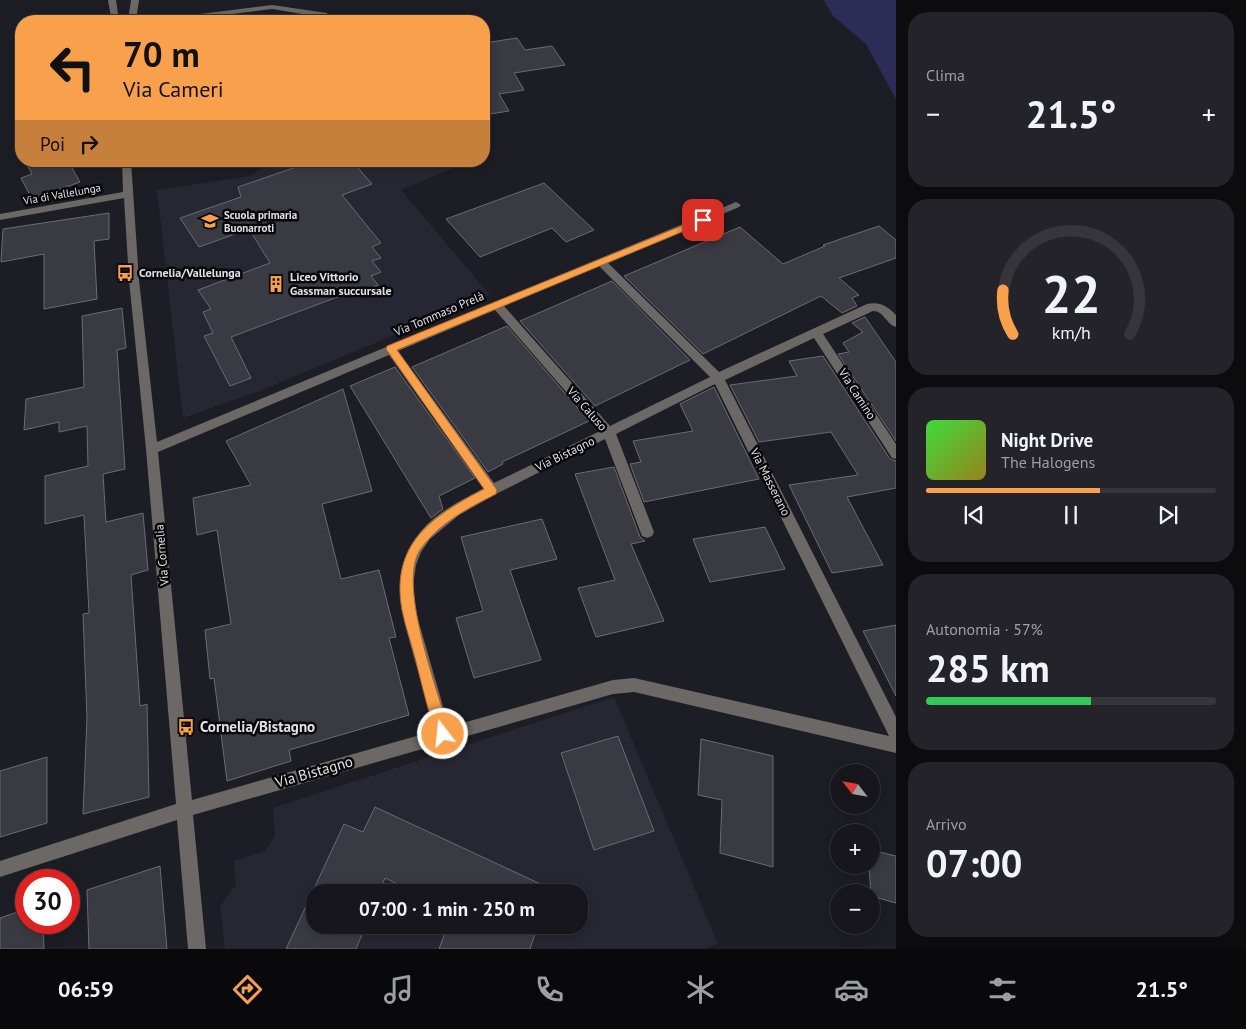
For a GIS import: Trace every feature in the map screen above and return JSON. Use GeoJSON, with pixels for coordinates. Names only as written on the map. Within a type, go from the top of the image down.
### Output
{"type":"FeatureCollection","features":[{"type":"Feature","properties":{"kind":"street"},"geometry":{"type":"LineString","coordinates":[[112,0],[114,15]]}},
{"type":"Feature","properties":{"kind":"street"},"geometry":{"type":"LineString","coordinates":[[133,15],[135,0]]}},
{"type":"Feature","properties":{"kind":"street"},"geometry":{"type":"LineString","coordinates":[[208,15],[272,7],[324,15]]}},
{"type":"Feature","properties":{"kind":"street","name":"Via Cornelia"},"geometry":{"type":"LineString","coordinates":[[126,167],[134,280],[152,449],[197,949]]}},
{"type":"Feature","properties":{"kind":"street","name":"Via di Vallelunga"},"geometry":{"type":"LineString","coordinates":[[0,217],[128,194]]}},
{"type":"Feature","properties":{"kind":"street","name":"Via Tommaso Prelà"},"geometry":{"type":"LineString","coordinates":[[152,449],[496,304],[602,263],[736,205]]}},
{"type":"Feature","properties":{"kind":"street","name":"Via Masserano"},"geometry":{"type":"LineString","coordinates":[[602,263],[718,378],[896,733]]}},
{"type":"Feature","properties":{"kind":"street","name":"Via Caluso"},"geometry":{"type":"LineString","coordinates":[[496,304],[609,433],[647,532]]}},
{"type":"Feature","properties":{"kind":"street","name":"Via Bistagno"},"geometry":{"type":"LineString","coordinates":[[443,734],[408,609],[407,570],[414,549],[435,524],[458,508],[492,490],[718,378],[817,334],[873,306],[885,310],[896,323]]}},
{"type":"Feature","properties":{"kind":"street","name":"Via Camino"},"geometry":{"type":"LineString","coordinates":[[817,334],[896,454]]}},
{"type":"Feature","properties":{"kind":"street"},"geometry":{"type":"LineString","coordinates":[[391,349],[492,490]]}},
{"type":"Feature","properties":{"kind":"street","name":"Via Bistagno"},"geometry":{"type":"LineString","coordinates":[[0,869],[184,810],[443,734],[594,691],[634,685],[896,745]]}},
{"type":"Feature","properties":{"kind":"shaded area"},"geometry":{"type":"Polygon","coordinates":[[[824,0],[896,0],[896,99],[866,44],[833,16],[824,0]]]}},
{"type":"Feature","properties":{"kind":"shaded area"},"geometry":{"type":"Polygon","coordinates":[[[263,167],[456,167],[401,190],[490,295],[257,392],[183,418],[157,190],[250,176],[263,167]]]}},
{"type":"Feature","properties":{"kind":"shaded area"},"geometry":{"type":"Polygon","coordinates":[[[614,697],[718,944],[704,949],[225,949],[220,906],[236,885],[234,861],[265,851],[275,836],[273,808],[614,697]]]}},
{"type":"Feature","properties":{"kind":"building"},"geometry":{"type":"Polygon","coordinates":[[[517,38],[525,50],[552,46],[565,65],[514,73],[524,90],[499,94],[509,111],[490,114],[490,42],[517,38]]]}},
{"type":"Feature","properties":{"kind":"building"},"geometry":{"type":"Polygon","coordinates":[[[28,167],[71,167],[80,182],[32,199],[21,178],[32,174],[28,167]]]}},
{"type":"Feature","properties":{"kind":"building"},"geometry":{"type":"Polygon","coordinates":[[[296,167],[357,167],[372,184],[342,195],[381,243],[372,247],[381,258],[372,261],[381,272],[371,276],[378,285],[355,294],[353,292],[340,296],[231,337],[251,378],[230,386],[204,336],[213,333],[203,312],[211,309],[198,290],[270,263],[249,229],[199,247],[180,218],[241,197],[238,187],[296,167]]]}},
{"type":"Feature","properties":{"kind":"building"},"geometry":{"type":"Polygon","coordinates":[[[544,183],[594,230],[566,242],[552,228],[480,257],[446,219],[544,183]]]}},
{"type":"Feature","properties":{"kind":"building"},"geometry":{"type":"Polygon","coordinates":[[[109,213],[109,239],[94,241],[97,299],[44,309],[44,254],[1,262],[3,229],[109,213]]]}},
{"type":"Feature","properties":{"kind":"building"},"geometry":{"type":"Polygon","coordinates":[[[879,226],[896,240],[896,258],[839,278],[859,295],[852,298],[857,306],[842,313],[821,296],[703,354],[624,276],[740,227],[783,264],[825,246],[823,245],[879,226]]]}},
{"type":"Feature","properties":{"kind":"building"},"geometry":{"type":"Polygon","coordinates":[[[612,281],[690,360],[595,406],[520,321],[612,281]]]}},
{"type":"Feature","properties":{"kind":"building"},"geometry":{"type":"Polygon","coordinates":[[[122,308],[126,348],[117,350],[125,469],[103,474],[106,522],[143,513],[148,570],[131,575],[140,706],[147,704],[149,797],[83,814],[87,718],[83,614],[89,613],[84,515],[45,524],[45,476],[88,466],[87,426],[59,432],[59,422],[24,430],[26,399],[84,387],[82,316],[122,308]]]}},
{"type":"Feature","properties":{"kind":"building"},"geometry":{"type":"Polygon","coordinates":[[[865,317],[896,362],[896,441],[838,354],[849,352],[843,343],[863,332],[852,323],[865,317]]]}},
{"type":"Feature","properties":{"kind":"building"},"geometry":{"type":"Polygon","coordinates":[[[507,326],[589,421],[502,462],[503,464],[488,472],[412,367],[507,326]]]}},
{"type":"Feature","properties":{"kind":"building"},"geometry":{"type":"Polygon","coordinates":[[[823,356],[890,459],[896,461],[896,488],[847,497],[883,565],[832,573],[789,485],[858,475],[831,432],[759,442],[730,385],[797,376],[789,361],[823,356]]]}},
{"type":"Feature","properties":{"kind":"building"},"geometry":{"type":"Polygon","coordinates":[[[395,367],[475,478],[439,496],[443,509],[431,518],[350,386],[395,367]]]}},
{"type":"Feature","properties":{"kind":"building"},"geometry":{"type":"Polygon","coordinates":[[[714,387],[759,479],[644,502],[630,464],[641,462],[633,441],[693,431],[680,404],[714,387]]]}},
{"type":"Feature","properties":{"kind":"building"},"geometry":{"type":"Polygon","coordinates":[[[343,389],[372,491],[322,504],[341,579],[379,570],[396,637],[389,638],[409,715],[289,750],[291,761],[227,781],[214,678],[210,679],[205,630],[231,624],[217,530],[197,535],[193,498],[251,485],[226,441],[343,389]]]}},
{"type":"Feature","properties":{"kind":"building"},"geometry":{"type":"Polygon","coordinates":[[[614,467],[640,537],[645,541],[631,544],[664,621],[596,637],[578,588],[615,580],[575,474],[614,467]]]}},
{"type":"Feature","properties":{"kind":"building"},"geometry":{"type":"Polygon","coordinates":[[[542,519],[557,559],[510,570],[541,660],[474,678],[456,618],[483,611],[461,537],[542,519]]]}},
{"type":"Feature","properties":{"kind":"building"},"geometry":{"type":"Polygon","coordinates":[[[765,527],[785,569],[710,582],[693,539],[765,527]]]}},
{"type":"Feature","properties":{"kind":"building"},"geometry":{"type":"Polygon","coordinates":[[[896,625],[896,696],[863,631],[896,625]]]}},
{"type":"Feature","properties":{"kind":"building"},"geometry":{"type":"Polygon","coordinates":[[[618,736],[654,831],[594,850],[561,753],[618,736]]]}},
{"type":"Feature","properties":{"kind":"building"},"geometry":{"type":"Polygon","coordinates":[[[701,739],[773,756],[773,867],[720,853],[722,800],[698,795],[701,739]]]}},
{"type":"Feature","properties":{"kind":"building"},"geometry":{"type":"Polygon","coordinates":[[[47,757],[47,823],[0,837],[0,771],[47,757]]]}},
{"type":"Feature","properties":{"kind":"building"},"geometry":{"type":"Polygon","coordinates":[[[375,807],[540,884],[397,884],[385,878],[382,884],[316,884],[344,824],[363,832],[375,807]]]}},
{"type":"Feature","properties":{"kind":"building"},"geometry":{"type":"Polygon","coordinates":[[[880,852],[896,856],[896,903],[880,899],[880,884],[870,884],[870,874],[880,874],[880,852]]]}},
{"type":"Feature","properties":{"kind":"building"},"geometry":{"type":"Polygon","coordinates":[[[160,866],[167,949],[89,949],[87,890],[160,866]]]}},
{"type":"Feature","properties":{"kind":"building"},"geometry":{"type":"Polygon","coordinates":[[[306,906],[306,934],[362,934],[356,949],[286,949],[306,906]]]}},
{"type":"Feature","properties":{"kind":"building"},"geometry":{"type":"Polygon","coordinates":[[[15,913],[15,934],[43,934],[44,949],[0,949],[0,918],[15,913]]]}},
{"type":"Feature","properties":{"kind":"building"},"geometry":{"type":"Polygon","coordinates":[[[445,934],[535,934],[530,949],[439,949],[445,934]]]}},
{"type":"Feature","properties":{"kind":"place","name":"Scuola primaria Buonarroti"},"geometry":{"type":"Point","coordinates":[210,221]}},
{"type":"Feature","properties":{"kind":"place","name":"Cornelia/Vallelunga"},"geometry":{"type":"Point","coordinates":[125,273]}},
{"type":"Feature","properties":{"kind":"place","name":"Liceo Vittorio Gassman succursale"},"geometry":{"type":"Point","coordinates":[276,284]}},
{"type":"Feature","properties":{"kind":"place","name":"Cornelia/Bistagno"},"geometry":{"type":"Point","coordinates":[186,727]}},
{"type":"Feature","properties":{"kind":"route"},"geometry":{"type":"LineString","coordinates":[[443,734],[408,609],[406,594],[407,570],[414,549],[435,524],[446,515],[492,490],[391,349],[703,220]]}}]}
